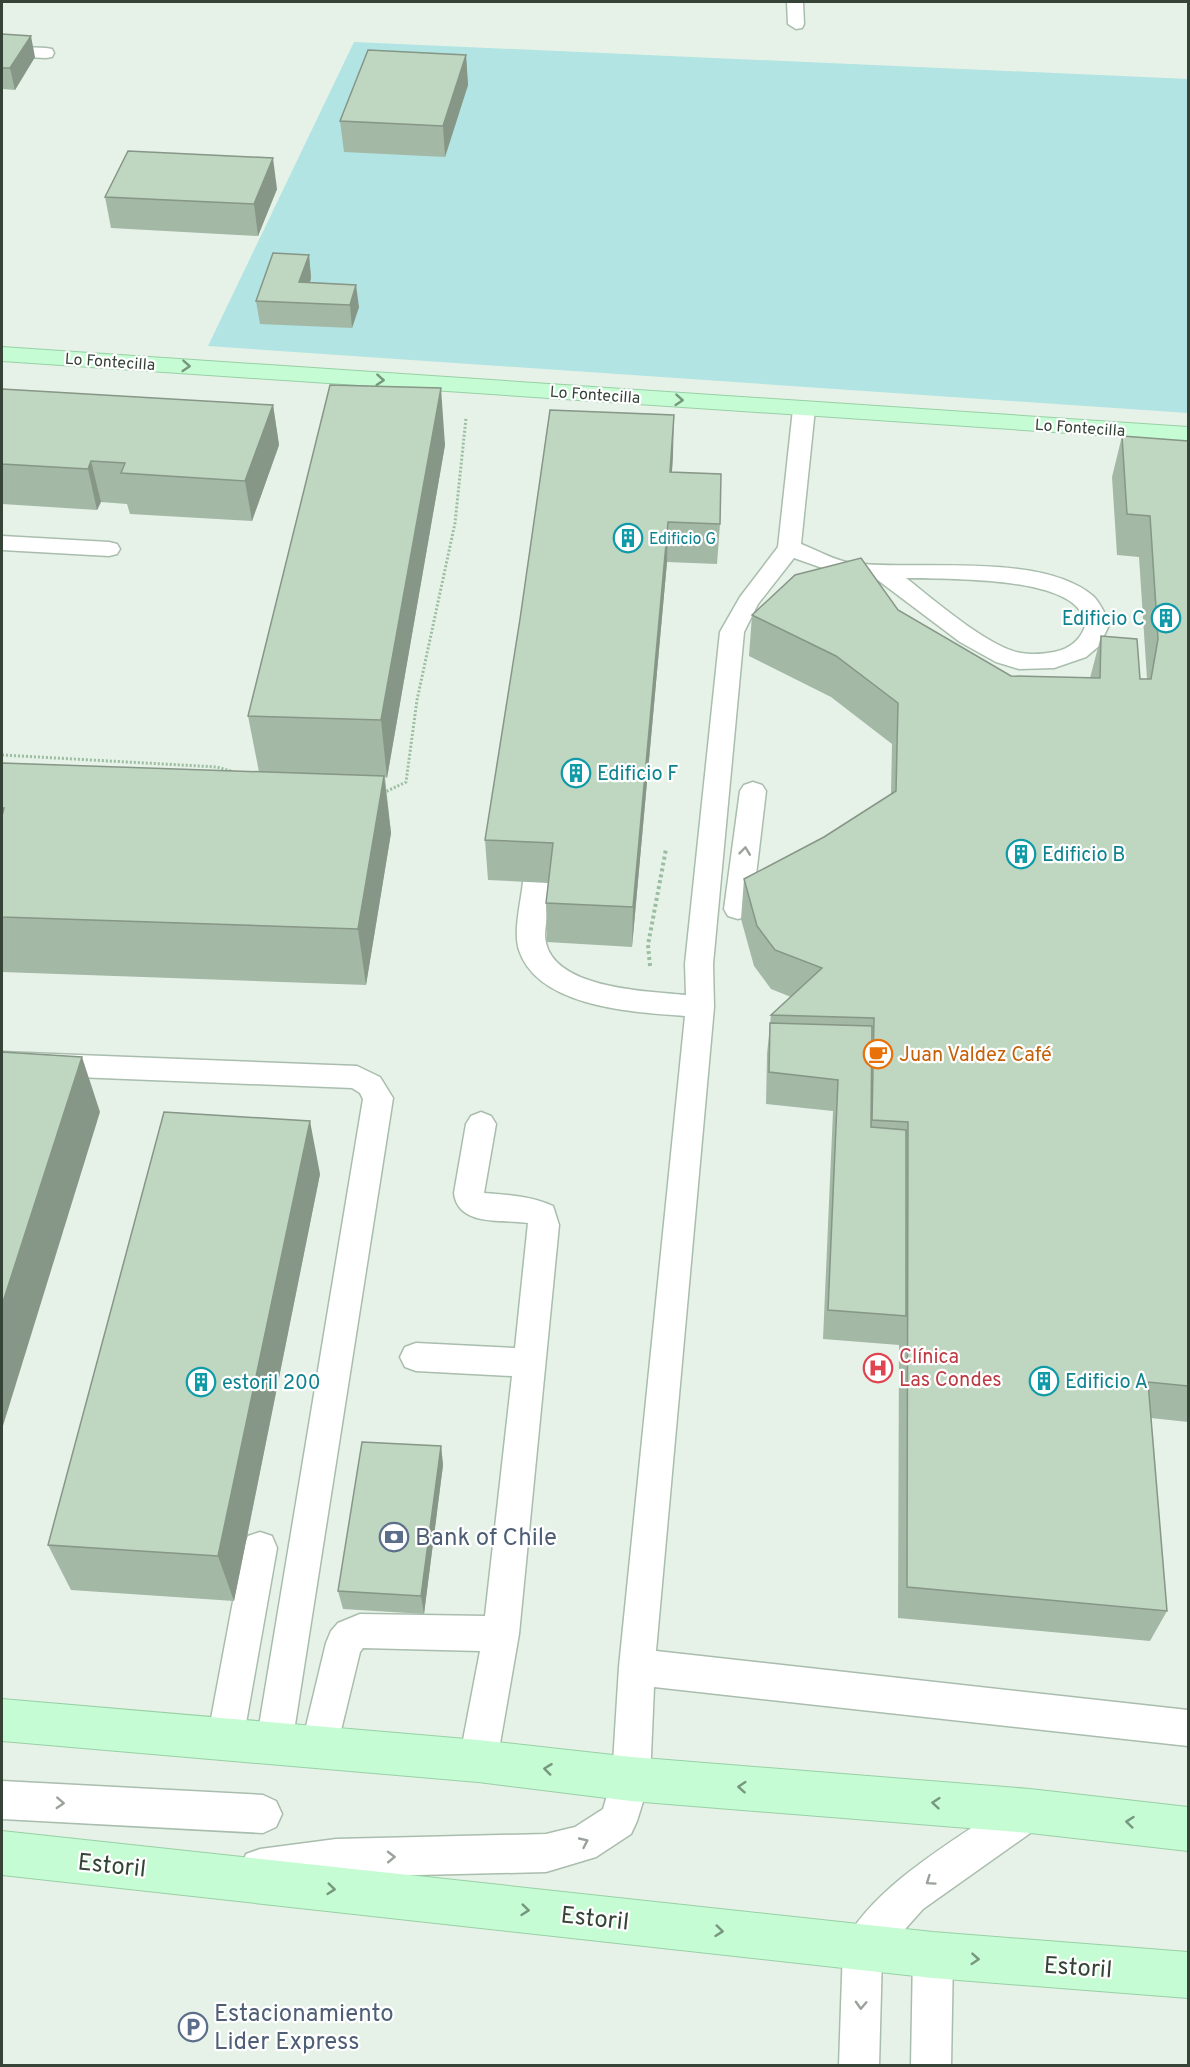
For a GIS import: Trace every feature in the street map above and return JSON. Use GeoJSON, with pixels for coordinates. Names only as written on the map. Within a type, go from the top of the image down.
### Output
{"type":"FeatureCollection","features":[{"type":"Feature","properties":{"kind":"main road","name":"Lo Fontecilla"},"geometry":{"type":"LineString","coordinates":[[2,354],[1188,434]]}},
{"type":"Feature","properties":{"kind":"main road"},"geometry":{"type":"LineString","coordinates":[[2,1720],[478,1761],[631,1779],[1030,1811],[1188,1829]]}},
{"type":"Feature","properties":{"kind":"main road","name":"Estoril"},"geometry":{"type":"LineString","coordinates":[[2,1853],[933,1956],[1188,1975]]}},
{"type":"Feature","properties":{"kind":"lane"},"geometry":{"type":"LineString","coordinates":[[795,2],[796,24]]}},
{"type":"Feature","properties":{"kind":"lane"},"geometry":{"type":"LineString","coordinates":[[2,51],[46,53]]}},
{"type":"Feature","properties":{"kind":"lane"},"geometry":{"type":"LineString","coordinates":[[207,1875],[336,1858],[546,1853],[583,1844],[618,1821],[631,1779],[637,1667],[700,1007],[699,964],[732,632],[748,602],[789,548],[804,409]]}},
{"type":"Feature","properties":{"kind":"lane"},"geometry":{"type":"LineString","coordinates":[[2,543],[109,549]]}},
{"type":"Feature","properties":{"kind":"lane"},"geometry":{"type":"LineString","coordinates":[[789,548],[848,570]]}},
{"type":"Feature","properties":{"kind":"lane"},"geometry":{"type":"LineString","coordinates":[[809,581],[848,570],[952,572],[1038,579],[1068,591],[1086,602],[1098,622],[1095,637],[1076,653],[1050,661],[1018,661],[981,644],[881,571]]}},
{"type":"Feature","properties":{"kind":"lane"},"geometry":{"type":"LineString","coordinates":[[732,632],[766,603],[785,593]]}},
{"type":"Feature","properties":{"kind":"lane"},"geometry":{"type":"LineString","coordinates":[[738,909],[753,791]]}},
{"type":"Feature","properties":{"kind":"lane"},"geometry":{"type":"LineString","coordinates":[[536,882],[532,950],[540,964],[554,979],[597,994],[700,1007]]}},
{"type":"Feature","properties":{"kind":"lane"},"geometry":{"type":"LineString","coordinates":[[2,1063],[357,1077],[370,1085],[378,1098],[274,1744]]}},
{"type":"Feature","properties":{"kind":"lane"},"geometry":{"type":"LineString","coordinates":[[478,1761],[501,1635],[544,1225],[542,1215],[531,1210],[475,1205],[470,1200],[469,1193],[481,1124]]}},
{"type":"Feature","properties":{"kind":"lane"},"geometry":{"type":"LineString","coordinates":[[416,1357],[529,1363]]}},
{"type":"Feature","properties":{"kind":"lane"},"geometry":{"type":"LineString","coordinates":[[225,1740],[260,1548]]}},
{"type":"Feature","properties":{"kind":"lane"},"geometry":{"type":"LineString","coordinates":[[319,1747],[344,1643],[351,1635],[360,1631],[501,1635]]}},
{"type":"Feature","properties":{"kind":"lane"},"geometry":{"type":"LineString","coordinates":[[637,1667],[1188,1728]]}},
{"type":"Feature","properties":{"kind":"lane"},"geometry":{"type":"LineString","coordinates":[[2,1800],[263,1814]]}},
{"type":"Feature","properties":{"kind":"lane"},"geometry":{"type":"LineString","coordinates":[[859,2066],[863,1947],[909,1895],[1030,1811]]}},
{"type":"Feature","properties":{"kind":"lane"},"geometry":{"type":"LineString","coordinates":[[931,2066],[933,1956]]}},
{"type":"Feature","properties":{"kind":"path"},"geometry":{"type":"LineString","coordinates":[[372,792],[384,793],[406,782],[417,700],[455,523],[470,386]]}},
{"type":"Feature","properties":{"kind":"path"},"geometry":{"type":"LineString","coordinates":[[2,755],[217,767],[238,774]]}},
{"type":"Feature","properties":{"kind":"shaded area"},"geometry":{"type":"Polygon","coordinates":[[[354,42],[1188,79],[1188,413],[208,346],[354,42]]]}},
{"type":"Feature","properties":{"kind":"building"},"geometry":{"type":"Polygon","coordinates":[[[2,34],[31,36],[10,68],[2,68],[2,34]]]}},
{"type":"Feature","properties":{"kind":"building"},"geometry":{"type":"Polygon","coordinates":[[[368,50],[466,55],[443,126],[340,121],[368,50]]]}},
{"type":"Feature","properties":{"kind":"building"},"geometry":{"type":"Polygon","coordinates":[[[128,151],[273,158],[254,204],[105,197],[128,151]]]}},
{"type":"Feature","properties":{"kind":"building"},"geometry":{"type":"Polygon","coordinates":[[[273,253],[309,255],[299,282],[356,285],[350,305],[256,301],[273,253]]]}},
{"type":"Feature","properties":{"kind":"building"},"geometry":{"type":"Polygon","coordinates":[[[330,385],[441,388],[381,720],[248,716],[330,385]]]}},
{"type":"Feature","properties":{"kind":"building"},"geometry":{"type":"Polygon","coordinates":[[[2,389],[273,405],[245,481],[121,473],[125,463],[91,461],[88,469],[2,464],[2,389]]]}},
{"type":"Feature","properties":{"kind":"building"},"geometry":{"type":"Polygon","coordinates":[[[550,410],[674,415],[670,472],[721,474],[720,524],[668,522],[633,907],[546,903],[553,843],[485,840],[550,410]]]}},
{"type":"Feature","properties":{"kind":"building"},"geometry":{"type":"Polygon","coordinates":[[[1122,436],[1188,441],[1188,1386],[1148,1382],[1167,1611],[907,1587],[908,1122],[872,1120],[874,1018],[771,1015],[822,968],[775,950],[757,926],[744,879],[824,837],[896,791],[898,703],[836,656],[752,615],[795,575],[861,558],[898,610],[1011,676],[1100,678],[1101,636],[1137,639],[1140,679],[1151,679],[1158,639],[1150,516],[1127,514],[1122,436]]]}},
{"type":"Feature","properties":{"kind":"building"},"geometry":{"type":"Polygon","coordinates":[[[2,763],[384,776],[358,929],[2,917],[2,816],[4,808],[2,808],[2,763]]]}},
{"type":"Feature","properties":{"kind":"building"},"geometry":{"type":"Polygon","coordinates":[[[770,1023],[872,1026],[871,1127],[906,1130],[906,1316],[828,1310],[838,1080],[769,1072],[770,1023]]]}},
{"type":"Feature","properties":{"kind":"building"},"geometry":{"type":"Polygon","coordinates":[[[2,1052],[82,1057],[2,1305],[2,1052]]]}},
{"type":"Feature","properties":{"kind":"building","name":"estoril 200"},"geometry":{"type":"Polygon","coordinates":[[[164,1112],[310,1121],[218,1556],[48,1545],[164,1112]]]}},
{"type":"Feature","properties":{"kind":"building","name":"Bank of Chile"},"geometry":{"type":"Polygon","coordinates":[[[362,1442],[441,1446],[421,1596],[338,1591],[362,1442]]]}},
{"type":"Feature","properties":{"kind":"place","name":"Edificio G"},"geometry":{"type":"Point","coordinates":[628,538]}},
{"type":"Feature","properties":{"kind":"place","name":"Edificio C"},"geometry":{"type":"Point","coordinates":[1166,618]}},
{"type":"Feature","properties":{"kind":"place","name":"Edificio F"},"geometry":{"type":"Point","coordinates":[576,773]}},
{"type":"Feature","properties":{"kind":"place","name":"Edificio B"},"geometry":{"type":"Point","coordinates":[1021,854]}},
{"type":"Feature","properties":{"kind":"place","name":"Juan Valdez Café"},"geometry":{"type":"Point","coordinates":[878,1054]}},
{"type":"Feature","properties":{"kind":"place","name":"Clínica Las Condes"},"geometry":{"type":"Point","coordinates":[878,1368]}},
{"type":"Feature","properties":{"kind":"place","name":"Edificio A"},"geometry":{"type":"Point","coordinates":[1044,1381]}},
{"type":"Feature","properties":{"kind":"place","name":"estoril 200"},"geometry":{"type":"Point","coordinates":[201,1382]}},
{"type":"Feature","properties":{"kind":"place","name":"Bank of Chile"},"geometry":{"type":"Point","coordinates":[394,1537]}},
{"type":"Feature","properties":{"kind":"place","name":"Estacionamiento Lider Express"},"geometry":{"type":"Point","coordinates":[193,2027]}}]}
